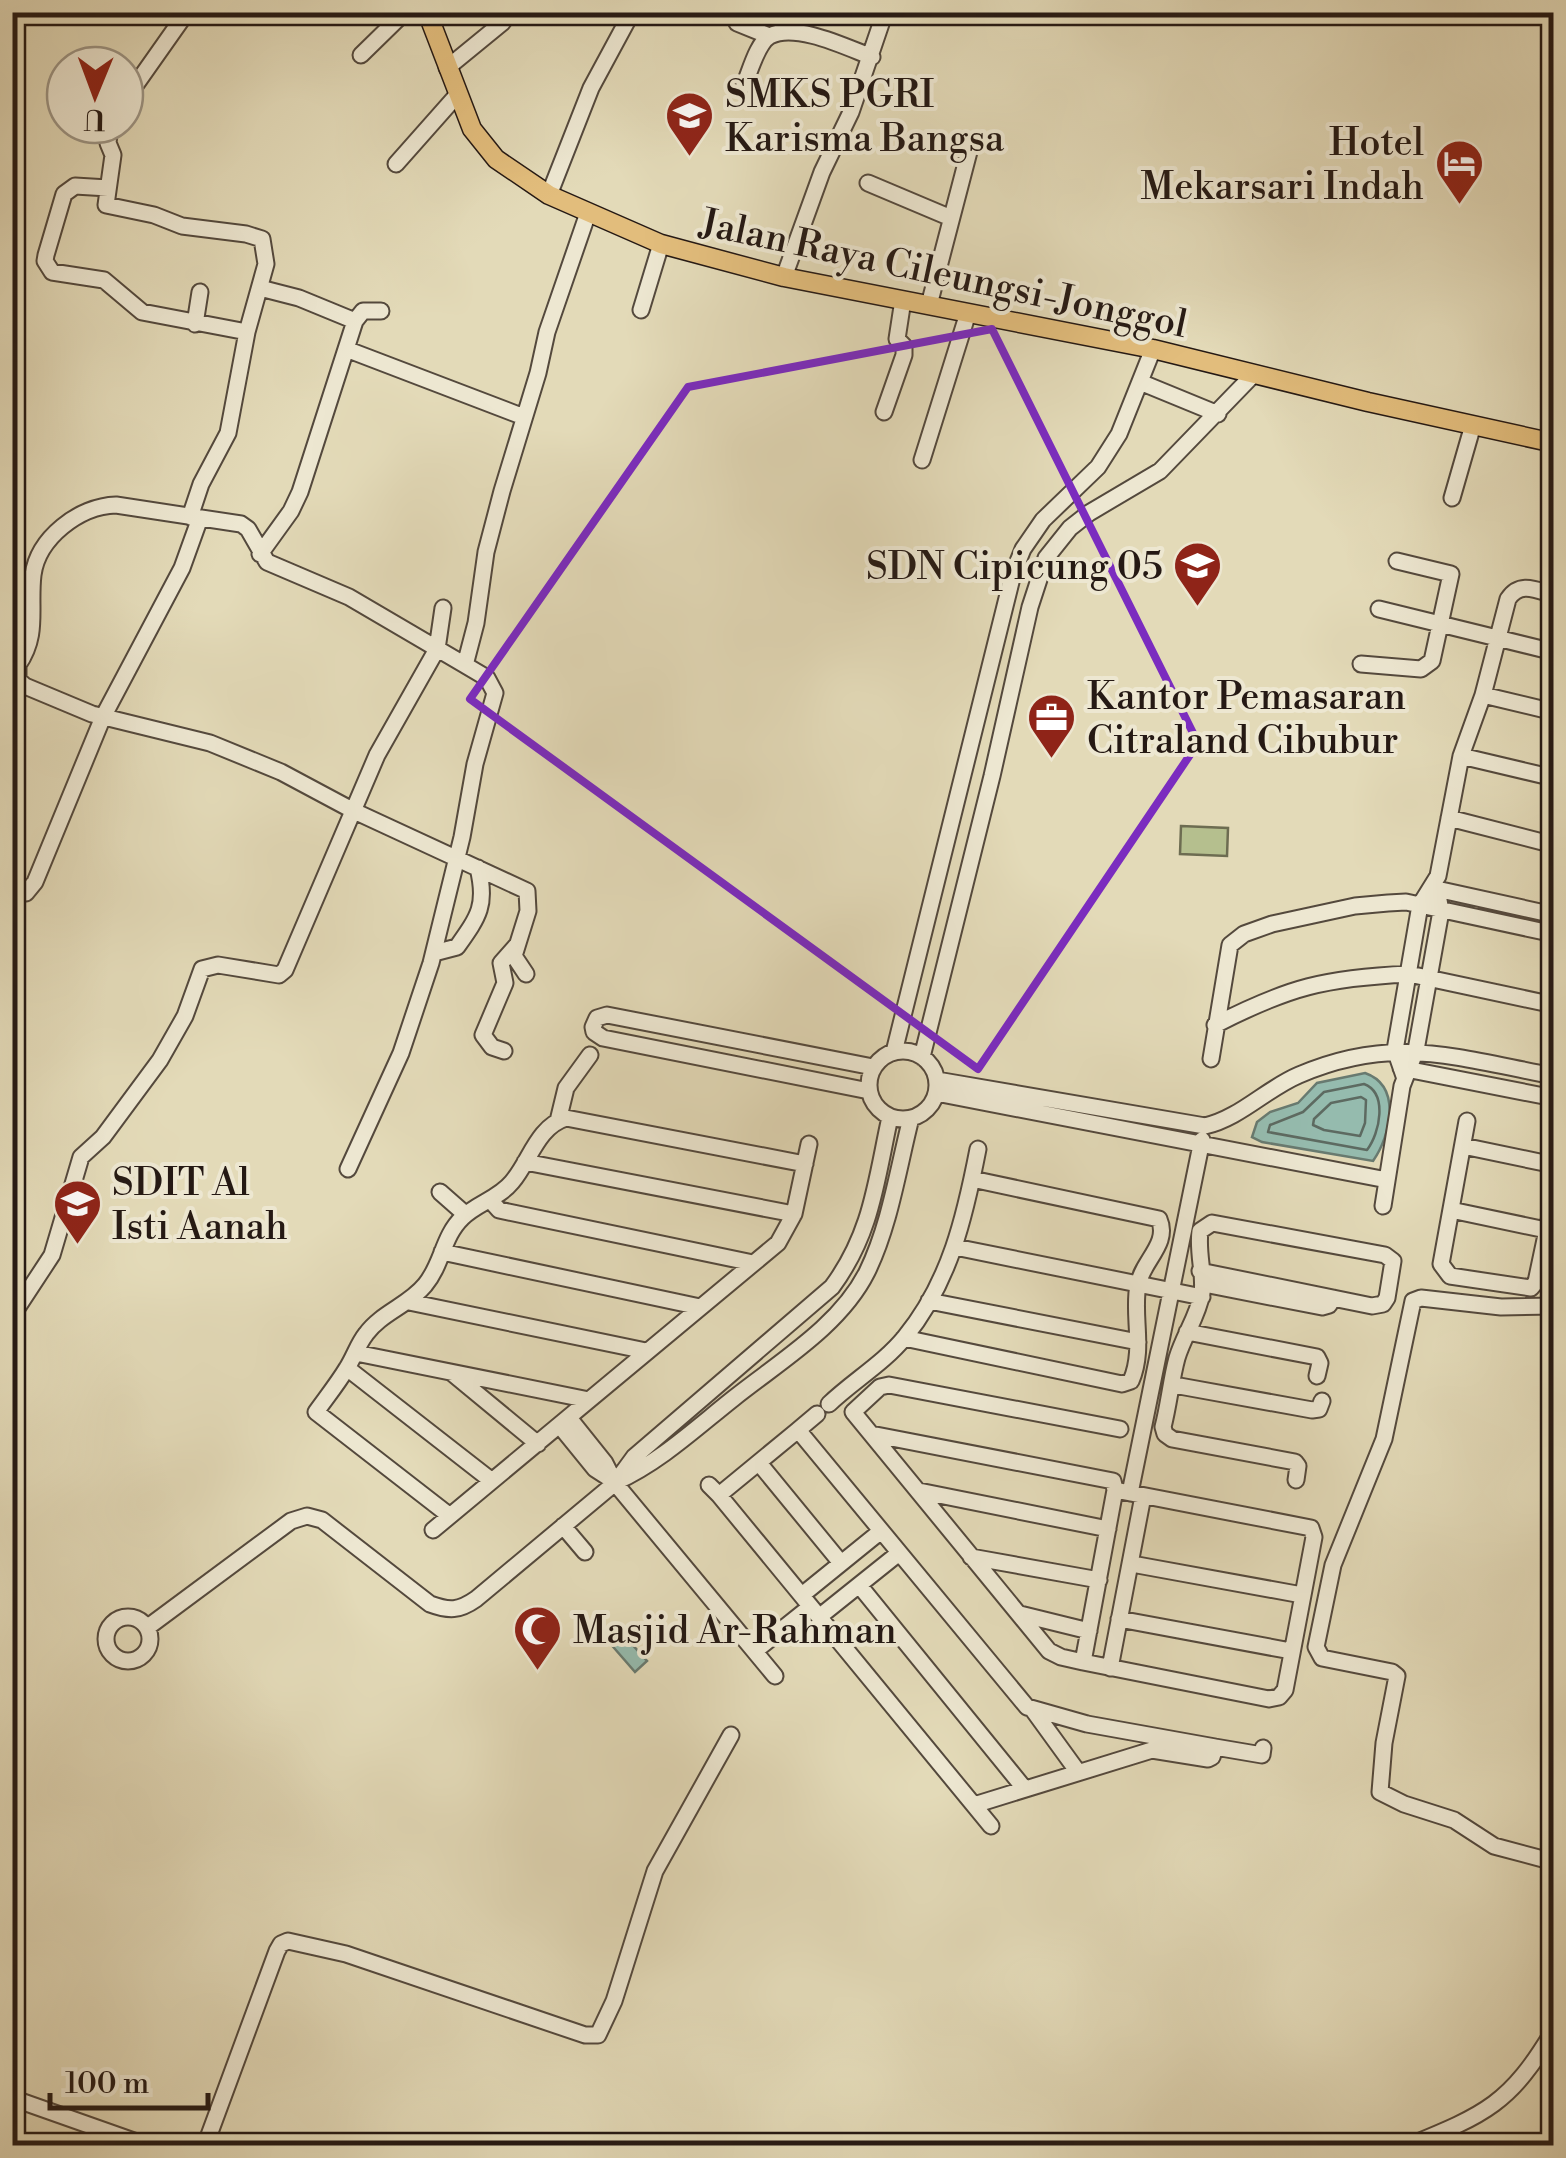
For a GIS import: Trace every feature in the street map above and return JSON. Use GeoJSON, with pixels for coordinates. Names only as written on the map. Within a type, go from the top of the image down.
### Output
{"type":"FeatureCollection","features":[{"type":"Feature","properties":{"kind":"main road","name":"Jalan Raya Cileungsi-Jonggol"},"geometry":{"type":"LineString","coordinates":[[427,12],[472,129],[496,159],[549,194],[661,244],[784,278],[1153,349],[1554,443]]}},
{"type":"Feature","properties":{"kind":"street"},"geometry":{"type":"LineString","coordinates":[[145,72],[187,12]]}},
{"type":"Feature","properties":{"kind":"street"},"geometry":{"type":"LineString","coordinates":[[361,56],[404,12]]}},
{"type":"Feature","properties":{"kind":"street"},"geometry":{"type":"LineString","coordinates":[[447,68],[502,24],[510,12]]}},
{"type":"Feature","properties":{"kind":"street"},"geometry":{"type":"LineString","coordinates":[[549,194],[590,88],[632,12]]}},
{"type":"Feature","properties":{"kind":"street"},"geometry":{"type":"LineString","coordinates":[[784,278],[822,172],[852,112],[885,12]]}},
{"type":"Feature","properties":{"kind":"street"},"geometry":{"type":"LineString","coordinates":[[737,23],[769,36],[804,34],[872,57]]}},
{"type":"Feature","properties":{"kind":"street"},"geometry":{"type":"LineString","coordinates":[[744,85],[769,36]]}},
{"type":"Feature","properties":{"kind":"street"},"geometry":{"type":"LineString","coordinates":[[396,164],[458,94]]}},
{"type":"Feature","properties":{"kind":"street"},"geometry":{"type":"LineString","coordinates":[[929,305],[972,144]]}},
{"type":"Feature","properties":{"kind":"street"},"geometry":{"type":"LineString","coordinates":[[12,893],[26,893],[35,882],[103,716],[182,568],[200,484],[228,433],[266,253],[260,236],[182,226],[105,202],[113,155],[109,145]]}},
{"type":"Feature","properties":{"kind":"street"},"geometry":{"type":"LineString","coordinates":[[868,183],[951,218]]}},
{"type":"Feature","properties":{"kind":"street"},"geometry":{"type":"LineString","coordinates":[[108,188],[69,188],[46,255],[48,267],[56,273],[104,280],[142,312],[247,332]]}},
{"type":"Feature","properties":{"kind":"street"},"geometry":{"type":"LineString","coordinates":[[464,664],[476,623],[486,552],[547,332],[588,214]]}},
{"type":"Feature","properties":{"kind":"street"},"geometry":{"type":"LineString","coordinates":[[640,310],[661,244]]}},
{"type":"Feature","properties":{"kind":"street"},"geometry":{"type":"LineString","coordinates":[[260,288],[299,298],[355,321]]}},
{"type":"Feature","properties":{"kind":"street"},"geometry":{"type":"LineString","coordinates":[[196,324],[200,292]]}},
{"type":"Feature","properties":{"kind":"street"},"geometry":{"type":"LineString","coordinates":[[884,412],[905,351],[898,339],[904,300]]}},
{"type":"Feature","properties":{"kind":"street"},"geometry":{"type":"LineString","coordinates":[[260,554],[300,492],[355,321],[363,311],[381,311]]}},
{"type":"Feature","properties":{"kind":"street"},"geometry":{"type":"LineString","coordinates":[[922,460],[968,313]]}},
{"type":"Feature","properties":{"kind":"street"},"geometry":{"type":"LineString","coordinates":[[346,349],[524,417]]}},
{"type":"Feature","properties":{"kind":"street"},"geometry":{"type":"LineString","coordinates":[[894,1052],[1023,549],[1044,520],[1098,467],[1118,434],[1153,349]]}},
{"type":"Feature","properties":{"kind":"street"},"geometry":{"type":"LineString","coordinates":[[922,1057],[1038,574],[1054,544],[1089,513],[1160,471],[1253,375]]}},
{"type":"Feature","properties":{"kind":"street"},"geometry":{"type":"LineString","coordinates":[[1140,382],[1218,414]]}},
{"type":"Feature","properties":{"kind":"street"},"geometry":{"type":"LineString","coordinates":[[1452,498],[1473,425]]}},
{"type":"Feature","properties":{"kind":"street"},"geometry":{"type":"LineString","coordinates":[[348,1169],[400,1052],[434,953],[456,856],[475,764],[495,693],[487,678],[349,597],[266,562],[245,526],[106,505],[70,518],[61,526],[36,564],[33,630],[15,664],[18,680],[103,716],[210,744],[280,772],[354,811],[456,856],[527,891],[528,911],[516,946],[516,962],[526,974]]}},
{"type":"Feature","properties":{"kind":"street"},"geometry":{"type":"LineString","coordinates":[[1361,664],[1426,668],[1432,661],[1451,574],[1397,561]]}},
{"type":"Feature","properties":{"kind":"street"},"geometry":{"type":"LineString","coordinates":[[1383,1206],[1404,1070],[1416,1050],[1441,910],[1436,884],[1461,756],[1500,639],[1508,599],[1522,587],[1554,594]]}},
{"type":"Feature","properties":{"kind":"street"},"geometry":{"type":"LineString","coordinates":[[12,1316],[52,1255],[80,1157],[103,1137],[160,1060],[185,1016],[202,969],[218,965],[279,975],[284,972],[377,756],[437,649],[443,608]]}},
{"type":"Feature","properties":{"kind":"street"},"geometry":{"type":"LineString","coordinates":[[1379,609],[1554,652]]}},
{"type":"Feature","properties":{"kind":"street"},"geometry":{"type":"LineString","coordinates":[[1483,695],[1554,712]]}},
{"type":"Feature","properties":{"kind":"street"},"geometry":{"type":"LineString","coordinates":[[980,712],[1004,716]]}},
{"type":"Feature","properties":{"kind":"street"},"geometry":{"type":"LineString","coordinates":[[1461,756],[1554,778]]}},
{"type":"Feature","properties":{"kind":"street"},"geometry":{"type":"LineString","coordinates":[[958,801],[983,809]]}},
{"type":"Feature","properties":{"kind":"street"},"geometry":{"type":"LineString","coordinates":[[1449,818],[1554,845]]}},
{"type":"Feature","properties":{"kind":"street"},"geometry":{"type":"LineString","coordinates":[[434,953],[457,947],[482,906],[484,891],[478,868]]}},
{"type":"Feature","properties":{"kind":"street"},"geometry":{"type":"LineString","coordinates":[[1404,1070],[1395,1050],[1420,905],[1436,884]]}},
{"type":"Feature","properties":{"kind":"street"},"geometry":{"type":"LineString","coordinates":[[1436,884],[1554,915]]}},
{"type":"Feature","properties":{"kind":"street"},"geometry":{"type":"LineString","coordinates":[[1211,1059],[1226,955],[1244,934],[1291,919],[1355,906],[1406,902],[1554,934]]}},
{"type":"Feature","properties":{"kind":"street"},"geometry":{"type":"LineString","coordinates":[[504,1051],[492,1048],[483,1035],[505,982],[501,963],[516,946]]}},
{"type":"Feature","properties":{"kind":"street"},"geometry":{"type":"LineString","coordinates":[[1215,1025],[1268,998],[1340,978],[1409,974],[1554,1005]]}},
{"type":"Feature","properties":{"kind":"street"},"geometry":{"type":"LineString","coordinates":[[868,1091],[603,1038],[594,1032],[594,1022],[608,1015],[873,1068]]}},
{"type":"Feature","properties":{"kind":"street"},"geometry":{"type":"LineString","coordinates":[[936,1087],[1205,1126],[1220,1122],[1300,1074],[1339,1061],[1395,1050],[1416,1050],[1554,1076]]}},
{"type":"Feature","properties":{"kind":"street"},"geometry":{"type":"LineString","coordinates":[[908,1051],[932,1067],[936,1087],[925,1111],[911,1118],[890,1117],[876,1106],[868,1091],[873,1068],[894,1052],[908,1051]]}},
{"type":"Feature","properties":{"kind":"street"},"geometry":{"type":"LineString","coordinates":[[558,1121],[566,1088],[590,1055]]}},
{"type":"Feature","properties":{"kind":"street"},"geometry":{"type":"LineString","coordinates":[[1404,1070],[1554,1098]]}},
{"type":"Feature","properties":{"kind":"street"},"geometry":{"type":"LineString","coordinates":[[991,1097],[1201,1146],[1387,1180]]}},
{"type":"Feature","properties":{"kind":"street"},"geometry":{"type":"LineString","coordinates":[[148,1626],[292,1521],[308,1516],[322,1520],[430,1604],[448,1610],[462,1609],[476,1600],[615,1482],[634,1456],[832,1287],[851,1262],[864,1234],[890,1117]]}},
{"type":"Feature","properties":{"kind":"street"},"geometry":{"type":"LineString","coordinates":[[450,1516],[316,1412],[366,1332],[409,1302],[427,1283],[455,1226],[465,1214],[490,1201],[516,1178],[536,1141],[566,1118],[805,1164]]}},
{"type":"Feature","properties":{"kind":"street"},"geometry":{"type":"LineString","coordinates":[[615,1482],[645,1469],[788,1356],[847,1302],[866,1275],[880,1240],[911,1118]]}},
{"type":"Feature","properties":{"kind":"street"},"geometry":{"type":"LineString","coordinates":[[1467,1121],[1441,1264],[1450,1276],[1530,1288],[1536,1282],[1554,1198]]}},
{"type":"Feature","properties":{"kind":"street"},"geometry":{"type":"LineString","coordinates":[[1110,1668],[1132,1564],[1130,1493],[1205,1126]]}},
{"type":"Feature","properties":{"kind":"street"},"geometry":{"type":"LineString","coordinates":[[433,1530],[778,1244],[794,1214],[810,1144]]}},
{"type":"Feature","properties":{"kind":"street"},"geometry":{"type":"LineString","coordinates":[[1463,1146],[1554,1165]]}},
{"type":"Feature","properties":{"kind":"street"},"geometry":{"type":"LineString","coordinates":[[978,1148],[955,1247],[929,1302],[904,1338],[759,1462],[714,1490],[991,1826]]}},
{"type":"Feature","properties":{"kind":"street"},"geometry":{"type":"LineString","coordinates":[[525,1162],[794,1214]]}},
{"type":"Feature","properties":{"kind":"street"},"geometry":{"type":"LineString","coordinates":[[904,1338],[1122,1384],[1131,1381],[1135,1373],[1138,1285],[1161,1240],[1159,1219],[972,1179]]}},
{"type":"Feature","properties":{"kind":"street"},"geometry":{"type":"LineString","coordinates":[[440,1192],[465,1214]]}},
{"type":"Feature","properties":{"kind":"street"},"geometry":{"type":"LineString","coordinates":[[490,1201],[499,1210],[753,1263]]}},
{"type":"Feature","properties":{"kind":"street"},"geometry":{"type":"LineString","coordinates":[[1451,1210],[1546,1230]]}},
{"type":"Feature","properties":{"kind":"street"},"geometry":{"type":"LineString","coordinates":[[955,1247],[1171,1291],[1202,1284],[1322,1306],[1329,1305],[1333,1298],[1372,1306],[1383,1304],[1393,1260],[1386,1255],[1212,1223],[1200,1231],[1202,1284],[1197,1316],[1176,1362],[1163,1426],[1165,1434],[1172,1439],[1295,1462],[1296,1480]]}},
{"type":"Feature","properties":{"kind":"street"},"geometry":{"type":"LineString","coordinates":[[442,1252],[700,1307]]}},
{"type":"Feature","properties":{"kind":"street"},"geometry":{"type":"LineString","coordinates":[[1554,1306],[1500,1307],[1421,1298],[1413,1301],[1384,1439],[1333,1565],[1316,1647],[1322,1658],[1397,1676],[1384,1743],[1380,1792],[1454,1820],[1494,1846],[1554,1862]]}},
{"type":"Feature","properties":{"kind":"street"},"geometry":{"type":"LineString","coordinates":[[409,1302],[646,1351]]}},
{"type":"Feature","properties":{"kind":"street"},"geometry":{"type":"LineString","coordinates":[[929,1302],[1138,1342]]}},
{"type":"Feature","properties":{"kind":"street"},"geometry":{"type":"LineString","coordinates":[[1188,1332],[1317,1356],[1318,1376]]}},
{"type":"Feature","properties":{"kind":"street"},"geometry":{"type":"LineString","coordinates":[[356,1352],[589,1400]]}},
{"type":"Feature","properties":{"kind":"street"},"geometry":{"type":"LineString","coordinates":[[347,1368],[492,1481]]}},
{"type":"Feature","properties":{"kind":"street"},"geometry":{"type":"LineString","coordinates":[[451,1372],[538,1444]]}},
{"type":"Feature","properties":{"kind":"street"},"geometry":{"type":"LineString","coordinates":[[870,1434],[1108,1478],[1130,1493],[1311,1528],[1314,1538],[1285,1690],[1279,1697],[1110,1668],[1061,1657],[1050,1650],[971,1557],[920,1491],[870,1434],[853,1412],[880,1387],[888,1385],[1120,1429]]}},
{"type":"Feature","properties":{"kind":"street"},"geometry":{"type":"LineString","coordinates":[[1174,1385],[1312,1410],[1319,1409],[1322,1401]]}},
{"type":"Feature","properties":{"kind":"street"},"geometry":{"type":"LineString","coordinates":[[565,1422],[595,1469],[615,1482],[775,1676]]}},
{"type":"Feature","properties":{"kind":"street"},"geometry":{"type":"LineString","coordinates":[[798,1430],[1020,1700],[1033,1710],[1078,1772]]}},
{"type":"Feature","properties":{"kind":"street"},"geometry":{"type":"LineString","coordinates":[[759,1462],[841,1563]]}},
{"type":"Feature","properties":{"kind":"street"},"geometry":{"type":"LineString","coordinates":[[920,1491],[1108,1529]]}},
{"type":"Feature","properties":{"kind":"street"},"geometry":{"type":"LineString","coordinates":[[1083,1662],[1108,1529],[1130,1493]]}},
{"type":"Feature","properties":{"kind":"street"},"geometry":{"type":"LineString","coordinates":[[563,1526],[584,1552]]}},
{"type":"Feature","properties":{"kind":"street"},"geometry":{"type":"LineString","coordinates":[[755,1652],[810,1606],[841,1563],[880,1531]]}},
{"type":"Feature","properties":{"kind":"street"},"geometry":{"type":"LineString","coordinates":[[810,1606],[859,1585],[898,1553]]}},
{"type":"Feature","properties":{"kind":"street"},"geometry":{"type":"LineString","coordinates":[[971,1557],[1099,1580]]}},
{"type":"Feature","properties":{"kind":"street"},"geometry":{"type":"LineString","coordinates":[[1132,1564],[1302,1595]]}},
{"type":"Feature","properties":{"kind":"street"},"geometry":{"type":"LineString","coordinates":[[859,1585],[1024,1788]]}},
{"type":"Feature","properties":{"kind":"street"},"geometry":{"type":"LineString","coordinates":[[1019,1614],[1089,1631]]}},
{"type":"Feature","properties":{"kind":"street"},"geometry":{"type":"LineString","coordinates":[[1120,1619],[1291,1651]]}},
{"type":"Feature","properties":{"kind":"street"},"geometry":{"type":"LineString","coordinates":[[1033,1710],[1152,1743],[1262,1755],[1264,1748]]}},
{"type":"Feature","properties":{"kind":"street"},"geometry":{"type":"LineString","coordinates":[[205,2146],[278,1950],[288,1941],[346,1954],[585,2036],[598,2034],[614,2001],[654,1870],[731,1735]]}},
{"type":"Feature","properties":{"kind":"street"},"geometry":{"type":"LineString","coordinates":[[974,1805],[1078,1772],[1152,1743]]}},
{"type":"Feature","properties":{"kind":"street"},"geometry":{"type":"LineString","coordinates":[[1408,2146],[1503,2099],[1528,2072],[1554,2030]]}},
{"type":"Feature","properties":{"kind":"street"},"geometry":{"type":"LineString","coordinates":[[12,2098],[148,2146]]}},
{"type":"Feature","properties":{"kind":"highlighted area"},"geometry":{"type":"Polygon","coordinates":[[[992,329],[1198,743],[978,1069],[470,699],[688,387],[992,329]]]}},
{"type":"Feature","properties":{"kind":"green space"},"geometry":{"type":"Polygon","coordinates":[[[1181,826],[1228,828],[1227,856],[1180,854],[1181,826]]]}},
{"type":"Feature","properties":{"kind":"water"},"geometry":{"type":"Polygon","coordinates":[[[1365,1073],[1377,1079],[1389,1100],[1385,1138],[1373,1161],[1252,1137],[1257,1122],[1270,1112],[1298,1103],[1317,1083],[1365,1073]]]}},
{"type":"Feature","properties":{"kind":"water"},"geometry":{"type":"Polygon","coordinates":[[[620,1631],[647,1661],[635,1672],[608,1641],[620,1631]]]}},
{"type":"Feature","properties":{"kind":"place","name":"SMKS PGRI Karisma Bangsa"},"geometry":{"type":"Point","coordinates":[690,158]}},
{"type":"Feature","properties":{"kind":"place","name":"Hotel Mekarsari Indah"},"geometry":{"type":"Point","coordinates":[1459,206]}},
{"type":"Feature","properties":{"kind":"place","name":"SDN Cipicung 05"},"geometry":{"type":"Point","coordinates":[1198,608]}},
{"type":"Feature","properties":{"kind":"place","name":"Kantor Pemasaran Citraland Cibubur"},"geometry":{"type":"Point","coordinates":[1052,760]}},
{"type":"Feature","properties":{"kind":"place","name":"SDIT Al Isti Aanah"},"geometry":{"type":"Point","coordinates":[77,1246]}},
{"type":"Feature","properties":{"kind":"place","name":"Masjid Ar-Rahman"},"geometry":{"type":"Point","coordinates":[538,1672]}}]}
